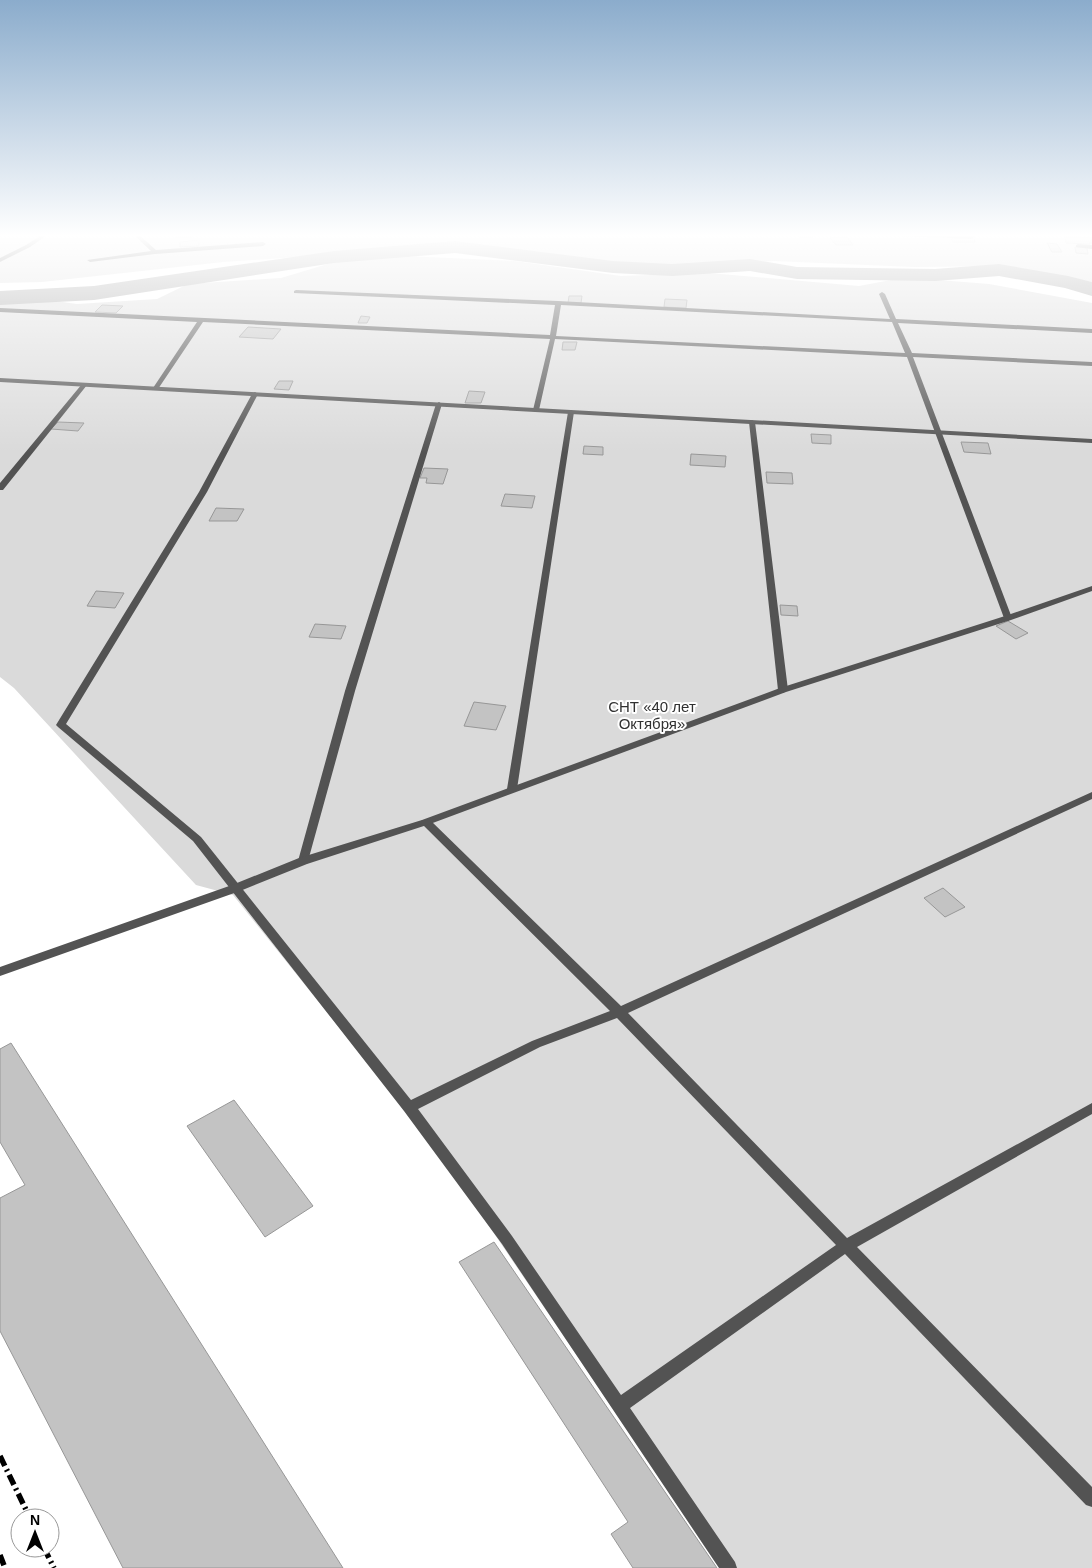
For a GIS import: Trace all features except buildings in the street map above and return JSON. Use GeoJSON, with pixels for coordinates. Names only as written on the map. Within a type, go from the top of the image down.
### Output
{"type":"FeatureCollection","features":[{"type":"Feature","properties":{"kind":"street"},"geometry":{"type":"LineString","coordinates":[[536,410],[553,337],[557,307]]}},
{"type":"Feature","properties":{"kind":"street"},"geometry":{"type":"LineString","coordinates":[[641,307],[1092,331]]}},
{"type":"Feature","properties":{"kind":"street"},"geometry":{"type":"LineString","coordinates":[[889,307],[940,433],[1008,618]]}},
{"type":"Feature","properties":{"kind":"street"},"geometry":{"type":"LineString","coordinates":[[0,310],[1092,364]]}},
{"type":"Feature","properties":{"kind":"street"},"geometry":{"type":"LineString","coordinates":[[156,388],[202,319]]}},
{"type":"Feature","properties":{"kind":"street"},"geometry":{"type":"LineString","coordinates":[[0,380],[1092,441]]}},
{"type":"Feature","properties":{"kind":"street"},"geometry":{"type":"LineString","coordinates":[[0,488],[84,384]]}},
{"type":"Feature","properties":{"kind":"street"},"geometry":{"type":"LineString","coordinates":[[255,394],[204,492],[61,725],[197,839],[236,888],[409,1107],[507,1240],[729,1568]]}},
{"type":"Feature","properties":{"kind":"street"},"geometry":{"type":"LineString","coordinates":[[303,861],[350,690],[439,404]]}},
{"type":"Feature","properties":{"kind":"street"},"geometry":{"type":"LineString","coordinates":[[512,789],[571,412]]}},
{"type":"Feature","properties":{"kind":"street"},"geometry":{"type":"LineString","coordinates":[[752,422],[783,690]]}},
{"type":"Feature","properties":{"kind":"street"},"geometry":{"type":"LineString","coordinates":[[0,972],[236,888],[303,861],[426,822],[783,690],[1008,618],[1092,588]]}},
{"type":"Feature","properties":{"kind":"street"},"geometry":{"type":"LineString","coordinates":[[409,1107],[536,1044],[619,1012],[1092,795]]}},
{"type":"Feature","properties":{"kind":"street"},"geometry":{"type":"LineString","coordinates":[[426,822],[619,1012],[1092,1499]]}},
{"type":"Feature","properties":{"kind":"street"},"geometry":{"type":"LineString","coordinates":[[619,1406],[847,1246],[1092,1108]]}},
{"type":"Feature","properties":{"kind":"green space","name":"СНТ «40 лет Октября»"},"geometry":{"type":"Polygon","coordinates":[[[0,307],[1092,307],[1092,1568],[721,1568],[438,1151],[233,895],[196,885],[14,688],[0,677],[0,307]]]}},
{"type":"Feature","properties":{"kind":"railway"},"geometry":{"type":"LineString","coordinates":[[0,1456],[25,1508]]}},
{"type":"Feature","properties":{"kind":"railway"},"geometry":{"type":"LineString","coordinates":[[0,1555],[5,1568]]}},
{"type":"Feature","properties":{"kind":"railway"},"geometry":{"type":"LineString","coordinates":[[49,1558],[54,1568]]}}]}
